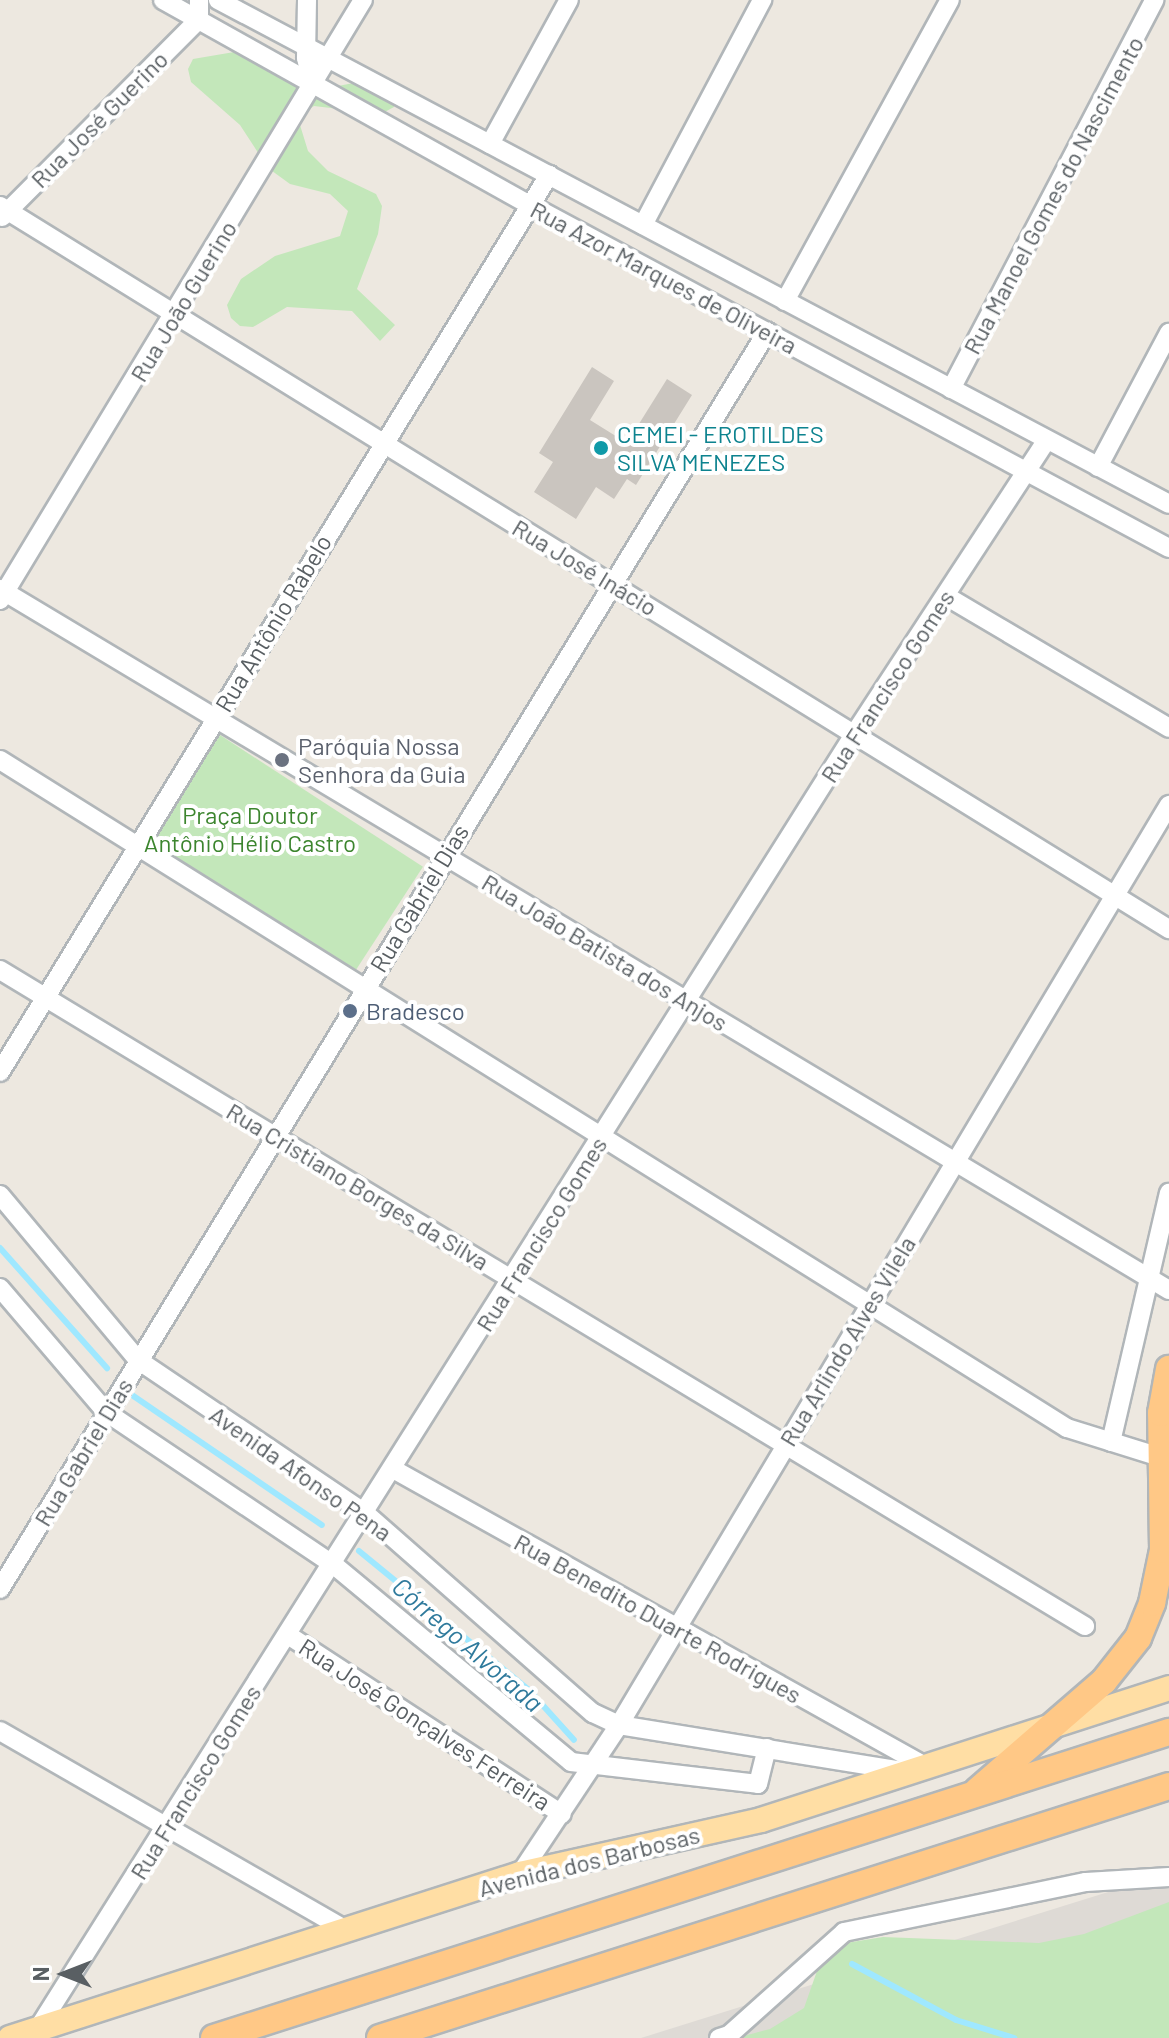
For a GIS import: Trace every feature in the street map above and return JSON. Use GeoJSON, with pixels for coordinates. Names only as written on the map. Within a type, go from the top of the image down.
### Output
{"type":"FeatureCollection","features":[{"type":"Feature","properties":{"kind":"highway"},"geometry":{"type":"LineString","coordinates":[[971,1796],[1047,1726],[1104,1681],[1138,1638],[1166,1556],[1160,1457],[1169,1369]]}},
{"type":"Feature","properties":{"kind":"highway"},"geometry":{"type":"LineString","coordinates":[[214,2038],[1169,1732]]}},
{"type":"Feature","properties":{"kind":"highway"},"geometry":{"type":"LineString","coordinates":[[380,2038],[1169,1786]]}},
{"type":"Feature","properties":{"kind":"main road","name":"Avenida dos Barbosas"},"geometry":{"type":"LineString","coordinates":[[10,2038],[520,1874],[761,1820],[1169,1688]]}},
{"type":"Feature","properties":{"kind":"street","name":"Rua Azor Marques de Oliveira"},"geometry":{"type":"LineString","coordinates":[[163,0],[530,205],[1169,548]]}},
{"type":"Feature","properties":{"kind":"street"},"geometry":{"type":"LineString","coordinates":[[199,0],[199,19]]}},
{"type":"Feature","properties":{"kind":"street","name":"Rua Azor Marques de Oliveira"},"geometry":{"type":"LineString","coordinates":[[218,0],[1169,504]]}},
{"type":"Feature","properties":{"kind":"street"},"geometry":{"type":"LineString","coordinates":[[307,0],[306,47],[313,86]]}},
{"type":"Feature","properties":{"kind":"street","name":"Rua João Guerino"},"geometry":{"type":"LineString","coordinates":[[2,594],[330,60],[363,0]]}},
{"type":"Feature","properties":{"kind":"street"},"geometry":{"type":"LineString","coordinates":[[490,144],[569,0]]}},
{"type":"Feature","properties":{"kind":"street"},"geometry":{"type":"LineString","coordinates":[[643,225],[762,0]]}},
{"type":"Feature","properties":{"kind":"street"},"geometry":{"type":"LineString","coordinates":[[785,301],[950,0]]}},
{"type":"Feature","properties":{"kind":"street","name":"Rua Manoel Gomes do Nascimento"},"geometry":{"type":"LineString","coordinates":[[951,389],[1154,0]]}},
{"type":"Feature","properties":{"kind":"street","name":"Rua José Guerino"},"geometry":{"type":"LineString","coordinates":[[3,212],[199,19]]}},
{"type":"Feature","properties":{"kind":"street","name":"Rua Antônio Rabelo"},"geometry":{"type":"LineString","coordinates":[[0,1072],[382,443],[549,175]]}},
{"type":"Feature","properties":{"kind":"street","name":"Rua José Inácio"},"geometry":{"type":"LineString","coordinates":[[3,212],[176,313],[1169,929]]}},
{"type":"Feature","properties":{"kind":"street"},"geometry":{"type":"LineString","coordinates":[[710,301],[729,271]]}},
{"type":"Feature","properties":{"kind":"street","name":"Rua Gabriel Dias"},"geometry":{"type":"LineString","coordinates":[[0,1589],[444,856],[767,332]]}},
{"type":"Feature","properties":{"kind":"street"},"geometry":{"type":"LineString","coordinates":[[1098,467],[1169,333]]}},
{"type":"Feature","properties":{"kind":"street"},"geometry":{"type":"LineString","coordinates":[[872,388],[889,356]]}},
{"type":"Feature","properties":{"kind":"street","name":"Rua Francisco Gomes"},"geometry":{"type":"LineString","coordinates":[[37,2030],[334,1565],[855,733],[1047,440]]}},
{"type":"Feature","properties":{"kind":"street","name":"Rua João Batista dos Anjos"},"geometry":{"type":"LineString","coordinates":[[2,594],[216,718],[688,1000],[1149,1281],[1169,1290]]}},
{"type":"Feature","properties":{"kind":"street"},"geometry":{"type":"LineString","coordinates":[[946,596],[1169,728]]}},
{"type":"Feature","properties":{"kind":"street"},"geometry":{"type":"LineString","coordinates":[[0,760],[605,1134],[868,1307],[1067,1428],[1160,1457]]}},
{"type":"Feature","properties":{"kind":"street","name":"Rua Arlindo Alves Vilela"},"geometry":{"type":"LineString","coordinates":[[520,1874],[619,1725],[673,1629],[1169,805]]}},
{"type":"Feature","properties":{"kind":"street","name":"Rua Cristiano Borges da Silva"},"geometry":{"type":"LineString","coordinates":[[0,970],[787,1442],[1085,1626]]}},
{"type":"Feature","properties":{"kind":"street"},"geometry":{"type":"LineString","coordinates":[[1111,1442],[1169,1193]]}},
{"type":"Feature","properties":{"kind":"street","name":"Avenida Afonso Pena"},"geometry":{"type":"LineString","coordinates":[[0,1195],[138,1360],[365,1513],[593,1713],[619,1725],[916,1769]]}},
{"type":"Feature","properties":{"kind":"street"},"geometry":{"type":"LineString","coordinates":[[0,1288],[106,1412],[334,1565],[571,1762],[758,1784]]}},
{"type":"Feature","properties":{"kind":"street","name":"Rua Benedito Duarte Rodrigues"},"geometry":{"type":"LineString","coordinates":[[393,1469],[916,1769]]}},
{"type":"Feature","properties":{"kind":"street","name":"Rua José Gonçalves Ferreira"},"geometry":{"type":"LineString","coordinates":[[288,1635],[562,1814]]}},
{"type":"Feature","properties":{"kind":"street"},"geometry":{"type":"LineString","coordinates":[[0,1731],[165,1829],[348,1931]]}},
{"type":"Feature","properties":{"kind":"street"},"geometry":{"type":"LineString","coordinates":[[761,1820],[758,1784],[767,1748]]}},
{"type":"Feature","properties":{"kind":"street"},"geometry":{"type":"LineString","coordinates":[[719,2038],[729,2035],[844,1932],[1086,1882],[1169,1877]]}},
{"type":"Feature","properties":{"kind":"shaded area"},"geometry":{"type":"Polygon","coordinates":[[[1169,1873],[1169,2038],[641,2038],[1169,1873]]]}},
{"type":"Feature","properties":{"kind":"green space"},"geometry":{"type":"Polygon","coordinates":[[[246,50],[333,87],[374,79],[395,92],[394,107],[381,114],[314,106],[303,113],[300,125],[308,151],[328,171],[376,194],[382,206],[378,234],[357,289],[395,325],[380,341],[352,311],[287,307],[253,327],[240,326],[231,318],[227,305],[241,279],[275,256],[340,236],[348,211],[330,194],[290,184],[268,168],[240,125],[191,82],[188,69],[193,59],[246,50]]]}},
{"type":"Feature","properties":{"kind":"green space","name":"Praça Doutor Antônio Hélio Castro"},"geometry":{"type":"Polygon","coordinates":[[[220,735],[423,867],[354,973],[151,842],[220,735]]]}},
{"type":"Feature","properties":{"kind":"green space"},"geometry":{"type":"Polygon","coordinates":[[[1169,1902],[1169,2038],[736,2038],[770,2029],[804,2008],[817,1971],[829,1953],[846,1943],[883,1937],[1039,1943],[1084,1934],[1169,1902]]]}},
{"type":"Feature","properties":{"kind":"building","name":"CEMEI - EROTILDES SILVA MENEZES"},"geometry":{"type":"Polygon","coordinates":[[[592,367],[614,381],[590,420],[627,443],[667,379],[692,395],[636,485],[627,479],[614,499],[596,487],[576,519],[534,492],[553,462],[539,453],[592,367]]]}},
{"type":"Feature","properties":{"kind":"waterway","name":"Córrego Alvorada"},"geometry":{"type":"LineString","coordinates":[[0,1248],[107,1368]]}},
{"type":"Feature","properties":{"kind":"waterway","name":"Córrego Alvorada"},"geometry":{"type":"LineString","coordinates":[[132,1395],[322,1525]]}},
{"type":"Feature","properties":{"kind":"waterway","name":"Córrego Alvorada"},"geometry":{"type":"LineString","coordinates":[[359,1551],[529,1690],[574,1740]]}},
{"type":"Feature","properties":{"kind":"waterway","name":"Córrego Alvorada"},"geometry":{"type":"LineString","coordinates":[[852,1964],[956,2020],[1014,2038]]}},
{"type":"Feature","properties":{"kind":"place","name":"CEMEI - EROTILDES SILVA MENEZES"},"geometry":{"type":"Point","coordinates":[601,448]}},
{"type":"Feature","properties":{"kind":"place","name":"Paróquia Nossa Senhora da Guia"},"geometry":{"type":"Point","coordinates":[282,760]}},
{"type":"Feature","properties":{"kind":"place","name":"Bradesco"},"geometry":{"type":"Point","coordinates":[350,1011]}}]}
